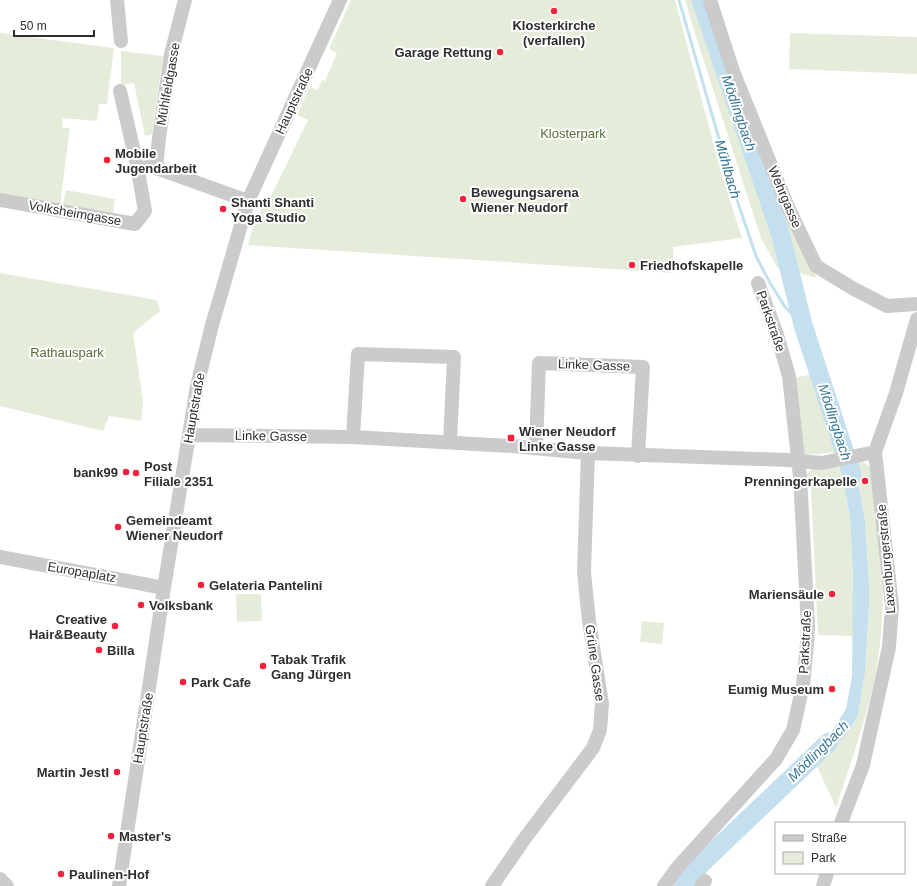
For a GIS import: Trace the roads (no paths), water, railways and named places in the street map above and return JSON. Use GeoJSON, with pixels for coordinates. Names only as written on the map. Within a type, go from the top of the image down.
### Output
{"type":"FeatureCollection","features":[{"type":"Feature","properties":{"kind":"street"},"geometry":{"type":"LineString","coordinates":[[117,0],[121,40]]}},
{"type":"Feature","properties":{"kind":"street","name":"Mühlfeldgasse"},"geometry":{"type":"LineString","coordinates":[[156,168],[172,54],[185,0]]}},
{"type":"Feature","properties":{"kind":"street","name":"Hauptstraße"},"geometry":{"type":"LineString","coordinates":[[119,886],[164,588],[197,386],[212,325],[248,201],[340,0]]}},
{"type":"Feature","properties":{"kind":"street","name":"Wehrgasse"},"geometry":{"type":"LineString","coordinates":[[710,0],[733,71],[788,207],[816,266],[854,289],[887,306],[917,304]]}},
{"type":"Feature","properties":{"kind":"street"},"geometry":{"type":"LineString","coordinates":[[120,91],[137,165],[156,168],[248,201]]}},
{"type":"Feature","properties":{"kind":"street","name":"Volksheimgasse"},"geometry":{"type":"LineString","coordinates":[[0,200],[135,224],[145,211],[137,165]]}},
{"type":"Feature","properties":{"kind":"street","name":"Parkstraße"},"geometry":{"type":"LineString","coordinates":[[664,886],[677,868],[776,759],[793,730],[803,684],[808,632],[807,606],[798,462],[789,376],[777,335],[758,283]]}},
{"type":"Feature","properties":{"kind":"street","name":"Laxenburgerstraße"},"geometry":{"type":"LineString","coordinates":[[841,822],[863,765],[889,647],[892,606],[875,452],[896,393],[917,319]]}},
{"type":"Feature","properties":{"kind":"street"},"geometry":{"type":"LineString","coordinates":[[353,437],[358,354],[454,357],[450,442]]}},
{"type":"Feature","properties":{"kind":"street","name":"Linke Gasse"},"geometry":{"type":"LineString","coordinates":[[536,447],[539,364],[643,367],[638,456]]}},
{"type":"Feature","properties":{"kind":"street","name":"Linke Gasse"},"geometry":{"type":"LineString","coordinates":[[189,435],[353,437],[536,447],[588,453],[638,456],[787,460],[822,463],[875,452]]}},
{"type":"Feature","properties":{"kind":"street","name":"Grüne Gasse"},"geometry":{"type":"LineString","coordinates":[[492,886],[525,838],[593,748],[600,730],[602,704],[589,621],[584,572],[588,453]]}},
{"type":"Feature","properties":{"kind":"street","name":"Europaplatz"},"geometry":{"type":"LineString","coordinates":[[0,557],[164,588]]}},
{"type":"Feature","properties":{"kind":"street"},"geometry":{"type":"LineString","coordinates":[[823,886],[827,874]]}},
{"type":"Feature","properties":{"kind":"street"},"geometry":{"type":"LineString","coordinates":[[0,879],[7,886]]}},
{"type":"Feature","properties":{"kind":"water"},"geometry":{"type":"Polygon","coordinates":[[[855,465],[865,521],[869,585],[865,673],[858,715],[848,733],[816,764],[805,754],[832,731],[846,709],[852,676],[853,578],[850,517],[841,468],[855,465]]]}},
{"type":"Feature","properties":{"kind":"waterway","name":"Mühlbach"},"geometry":{"type":"LineString","coordinates":[[679,0],[734,191],[756,256],[785,307],[803,325]]}},
{"type":"Feature","properties":{"kind":"waterway","name":"Mödlingbach"},"geometry":{"type":"LineString","coordinates":[[701,0],[781,236],[803,325],[852,475]]}},
{"type":"Feature","properties":{"kind":"waterway","name":"Mödlingbach"},"geometry":{"type":"LineString","coordinates":[[683,886],[702,863],[829,742]]}},
{"type":"Feature","properties":{"kind":"place","name":"Klosterkirche (verfallen)"},"geometry":{"type":"Point","coordinates":[554,11]}},
{"type":"Feature","properties":{"kind":"place","name":"Garage Rettung"},"geometry":{"type":"Point","coordinates":[500,52]}},
{"type":"Feature","properties":{"kind":"place","name":"Mobile Jugendarbeit"},"geometry":{"type":"Point","coordinates":[107,160]}},
{"type":"Feature","properties":{"kind":"place","name":"Bewegungsarena Wiener Neudorf"},"geometry":{"type":"Point","coordinates":[463,199]}},
{"type":"Feature","properties":{"kind":"place","name":"Shanti Shanti Yoga Studio"},"geometry":{"type":"Point","coordinates":[223,209]}},
{"type":"Feature","properties":{"kind":"place","name":"Friedhofskapelle"},"geometry":{"type":"Point","coordinates":[632,265]}},
{"type":"Feature","properties":{"kind":"place","name":"Wiener Neudorf Linke Gasse"},"geometry":{"type":"Point","coordinates":[511,438]}},
{"type":"Feature","properties":{"kind":"place","name":"bank99"},"geometry":{"type":"Point","coordinates":[126,472]}},
{"type":"Feature","properties":{"kind":"place","name":"Post Filiale 2351"},"geometry":{"type":"Point","coordinates":[136,473]}},
{"type":"Feature","properties":{"kind":"place","name":"Prenningerkapelle"},"geometry":{"type":"Point","coordinates":[865,481]}},
{"type":"Feature","properties":{"kind":"place","name":"Gemeindeamt Wiener Neudorf"},"geometry":{"type":"Point","coordinates":[118,527]}},
{"type":"Feature","properties":{"kind":"place","name":"Gelateria Pantelini"},"geometry":{"type":"Point","coordinates":[201,585]}},
{"type":"Feature","properties":{"kind":"place","name":"Mariensäule"},"geometry":{"type":"Point","coordinates":[832,594]}},
{"type":"Feature","properties":{"kind":"place","name":"Volksbank"},"geometry":{"type":"Point","coordinates":[141,605]}},
{"type":"Feature","properties":{"kind":"place","name":"Creative Hair&Beauty"},"geometry":{"type":"Point","coordinates":[115,626]}},
{"type":"Feature","properties":{"kind":"place","name":"Billa"},"geometry":{"type":"Point","coordinates":[99,650]}},
{"type":"Feature","properties":{"kind":"place","name":"Tabak Trafik Gang Jürgen"},"geometry":{"type":"Point","coordinates":[263,666]}},
{"type":"Feature","properties":{"kind":"place","name":"Park Cafe"},"geometry":{"type":"Point","coordinates":[183,682]}},
{"type":"Feature","properties":{"kind":"place","name":"Eumig Museum"},"geometry":{"type":"Point","coordinates":[832,689]}},
{"type":"Feature","properties":{"kind":"place","name":"Martin Jestl"},"geometry":{"type":"Point","coordinates":[117,772]}},
{"type":"Feature","properties":{"kind":"place","name":"Master's"},"geometry":{"type":"Point","coordinates":[111,836]}},
{"type":"Feature","properties":{"kind":"place","name":"Paulinen-Hof"},"geometry":{"type":"Point","coordinates":[61,874]}},
{"type":"Feature","properties":{"kind":"park label","name":"Klosterpark"},"geometry":{"type":"Point","coordinates":[573,133]}},
{"type":"Feature","properties":{"kind":"park label","name":"Rathauspark"},"geometry":{"type":"Point","coordinates":[67,352]}}]}
